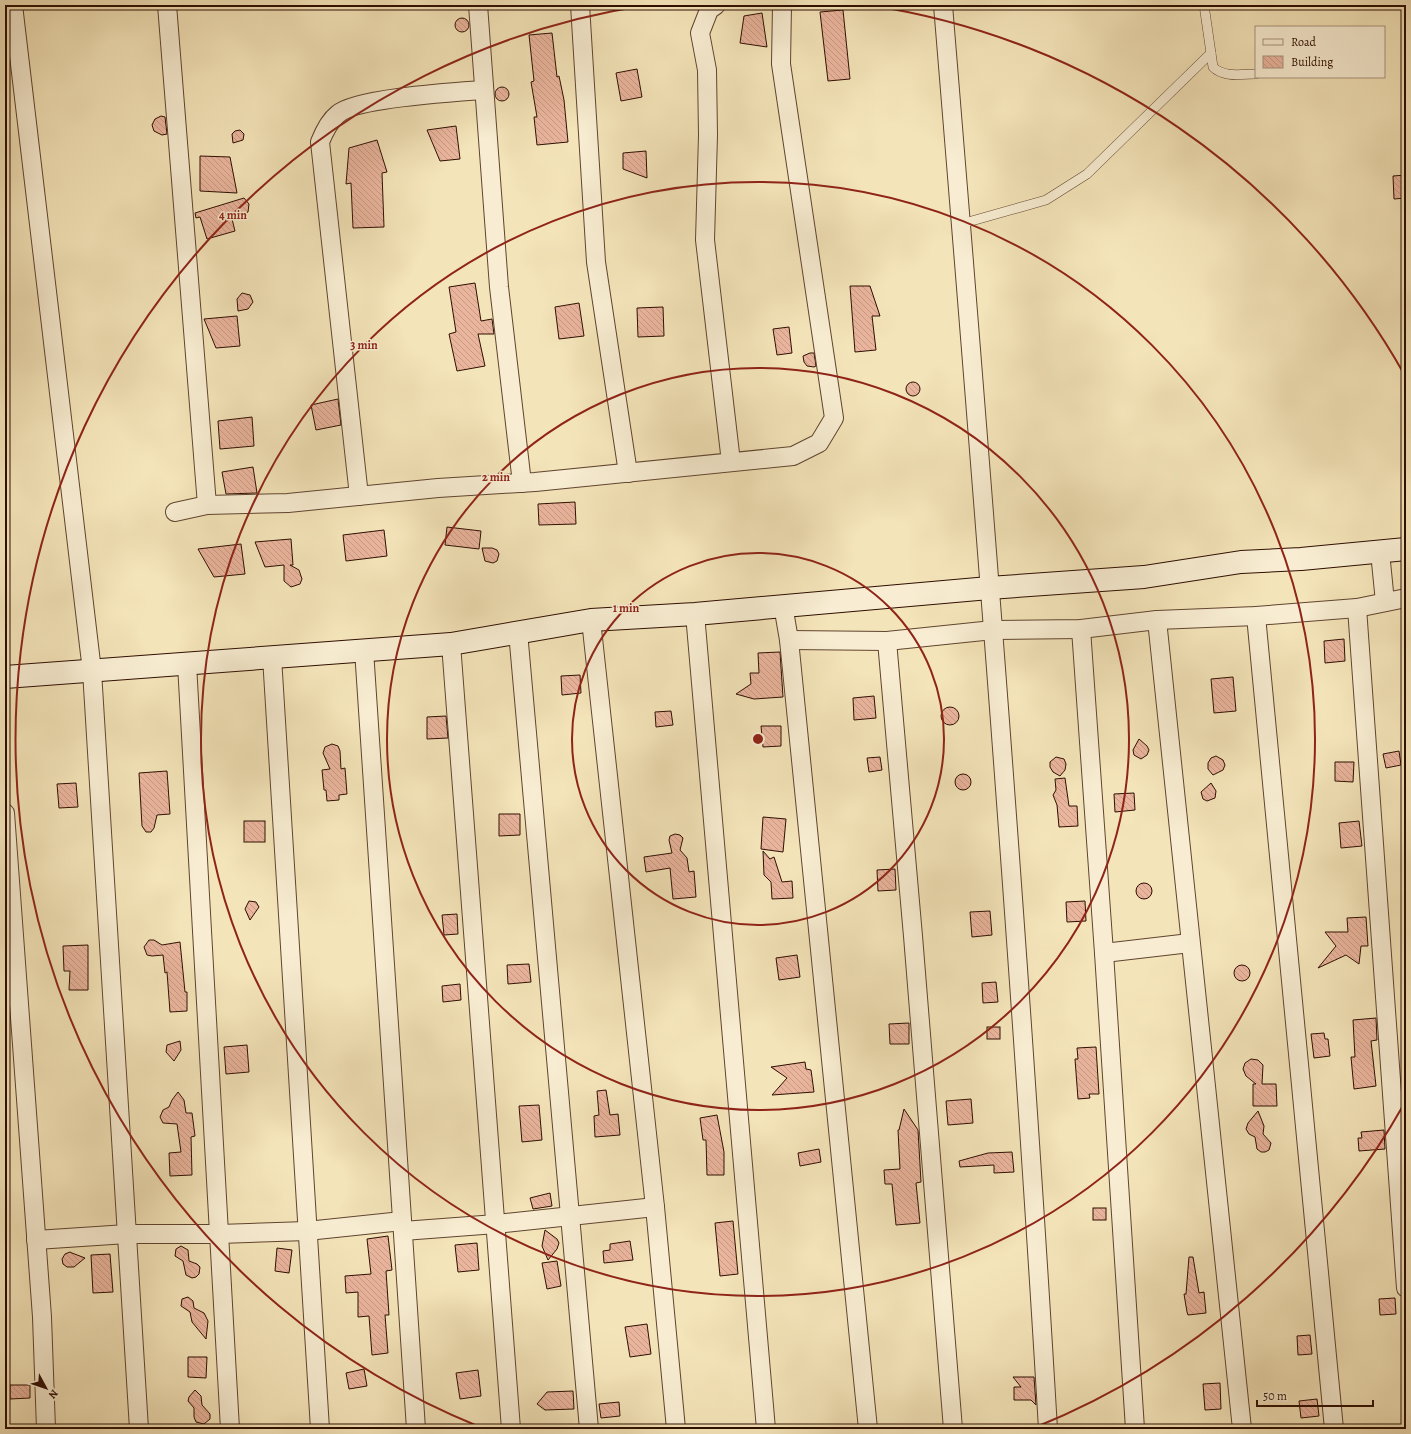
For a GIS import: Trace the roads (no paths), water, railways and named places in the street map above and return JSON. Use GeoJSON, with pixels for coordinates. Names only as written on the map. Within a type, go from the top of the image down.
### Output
{"type":"FeatureCollection","features":[{"type":"Feature","properties":{"kind":"street"},"geometry":{"type":"LineString","coordinates":[[13,5],[92,671],[139,1429]]}},
{"type":"Feature","properties":{"kind":"street"},"geometry":{"type":"LineString","coordinates":[[167,5],[207,505]]}},
{"type":"Feature","properties":{"kind":"street"},"geometry":{"type":"LineString","coordinates":[[478,5],[483,90],[499,288],[522,483]]}},
{"type":"Feature","properties":{"kind":"street"},"geometry":{"type":"LineString","coordinates":[[580,5],[596,262],[628,473]]}},
{"type":"Feature","properties":{"kind":"street"},"geometry":{"type":"LineString","coordinates":[[716,5],[709,10],[700,33],[707,70],[708,135],[705,240],[731,462]]}},
{"type":"Feature","properties":{"kind":"street"},"geometry":{"type":"LineString","coordinates":[[175,512],[207,505],[288,503],[438,488],[522,483],[793,456],[819,443],[834,418],[781,64],[782,5]]}},
{"type":"Feature","properties":{"kind":"street"},"geometry":{"type":"LineString","coordinates":[[943,5],[993,630],[1036,1222],[1048,1429]]}},
{"type":"Feature","properties":{"kind":"street"},"geometry":{"type":"LineString","coordinates":[[359,496],[320,142],[327,126],[338,113],[354,107],[403,97],[483,90]]}},
{"type":"Feature","properties":{"kind":"street"},"geometry":{"type":"LineString","coordinates":[[5,678],[451,644],[591,620],[695,614],[783,605],[989,588],[1144,577],[1241,562],[1406,549]]}},
{"type":"Feature","properties":{"kind":"street"},"geometry":{"type":"LineString","coordinates":[[1380,552],[1385,602]]}},
{"type":"Feature","properties":{"kind":"street"},"geometry":{"type":"LineString","coordinates":[[789,640],[887,641],[993,630],[1081,629],[1157,620],[1256,616],[1357,608],[1406,598]]}},
{"type":"Feature","properties":{"kind":"street"},"geometry":{"type":"LineString","coordinates":[[783,605],[789,640],[868,1429]]}},
{"type":"Feature","properties":{"kind":"street"},"geometry":{"type":"LineString","coordinates":[[1357,608],[1406,1288]]}},
{"type":"Feature","properties":{"kind":"street"},"geometry":{"type":"LineString","coordinates":[[695,614],[766,1429]]}},
{"type":"Feature","properties":{"kind":"street"},"geometry":{"type":"LineString","coordinates":[[1256,616],[1334,1429]]}},
{"type":"Feature","properties":{"kind":"street"},"geometry":{"type":"LineString","coordinates":[[591,620],[655,1207],[676,1429]]}},
{"type":"Feature","properties":{"kind":"street"},"geometry":{"type":"LineString","coordinates":[[1157,620],[1242,1429]]}},
{"type":"Feature","properties":{"kind":"street"},"geometry":{"type":"LineString","coordinates":[[1081,629],[1104,953],[1134,1429]]}},
{"type":"Feature","properties":{"kind":"street"},"geometry":{"type":"LineString","coordinates":[[518,632],[589,1429]]}},
{"type":"Feature","properties":{"kind":"street"},"geometry":{"type":"LineString","coordinates":[[887,641],[913,936],[953,1429]]}},
{"type":"Feature","properties":{"kind":"street"},"geometry":{"type":"LineString","coordinates":[[451,644],[511,1429]]}},
{"type":"Feature","properties":{"kind":"street"},"geometry":{"type":"LineString","coordinates":[[364,650],[416,1429]]}},
{"type":"Feature","properties":{"kind":"street"},"geometry":{"type":"LineString","coordinates":[[272,658],[320,1429]]}},
{"type":"Feature","properties":{"kind":"street"},"geometry":{"type":"LineString","coordinates":[[187,664],[230,1429]]}},
{"type":"Feature","properties":{"kind":"street"},"geometry":{"type":"LineString","coordinates":[[5,813],[36,1240],[46,1429]]}},
{"type":"Feature","properties":{"kind":"street"},"geometry":{"type":"LineString","coordinates":[[1104,953],[1190,944]]}},
{"type":"Feature","properties":{"kind":"street"},"geometry":{"type":"LineString","coordinates":[[36,1240],[127,1234],[219,1234],[402,1226],[496,1224],[655,1207]]}},
{"type":"Feature","properties":{"kind":"lane"},"geometry":{"type":"LineString","coordinates":[[1204,5],[1213,67],[1227,75],[1255,74]]}},
{"type":"Feature","properties":{"kind":"lane"},"geometry":{"type":"LineString","coordinates":[[961,224],[1046,200],[1087,174],[1211,53]]}}]}
